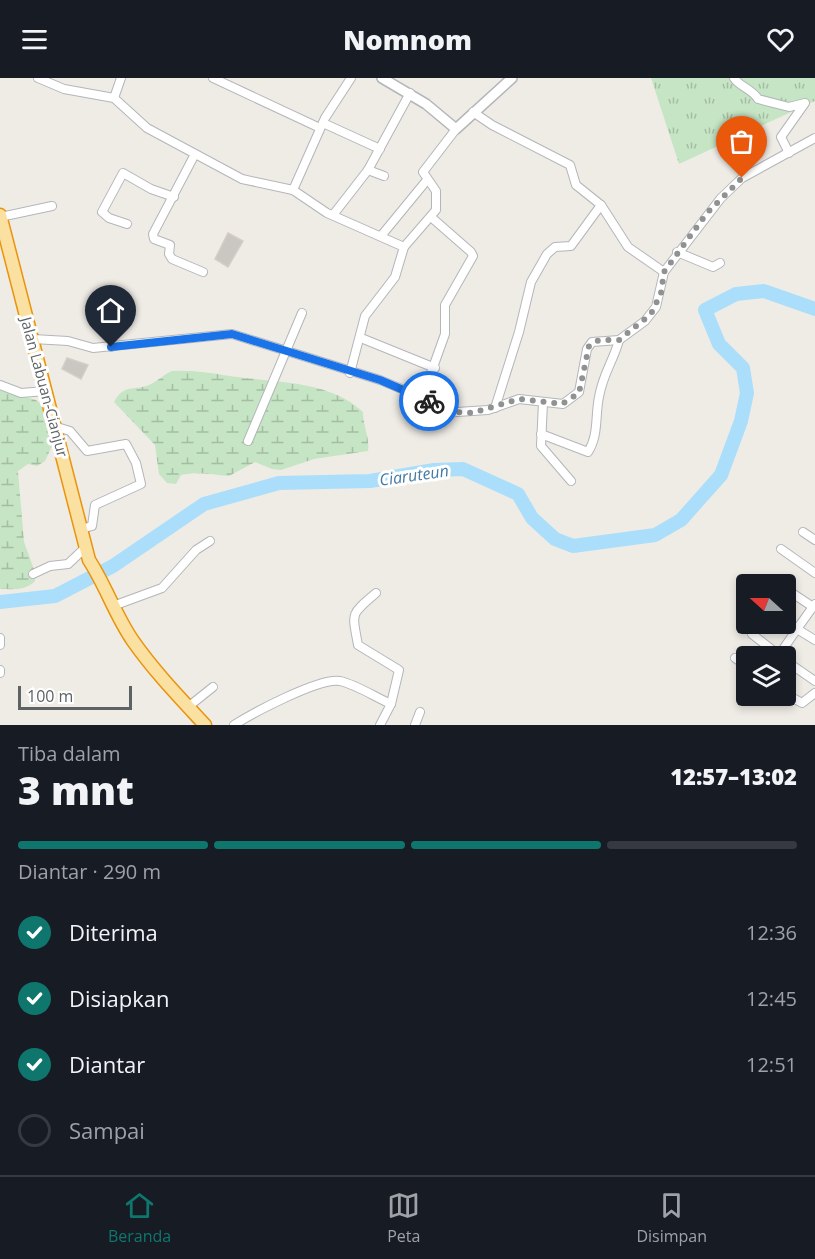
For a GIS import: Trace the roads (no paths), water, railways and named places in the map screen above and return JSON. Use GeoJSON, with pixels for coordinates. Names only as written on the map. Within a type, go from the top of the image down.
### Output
{"type":"FeatureCollection","features":[{"type":"Feature","properties":{"kind":"highway","name":"Jalan Labuan-Cianjur"},"geometry":{"type":"LineString","coordinates":[[0,216],[5,256],[33,339],[89,560],[105,584],[113,606]]}},
{"type":"Feature","properties":{"kind":"highway"},"geometry":{"type":"LineString","coordinates":[[113,606],[134,643],[205,725]]}},
{"type":"Feature","properties":{"kind":"street"},"geometry":{"type":"LineString","coordinates":[[38,78],[64,89],[114,98],[147,128],[242,179],[293,190],[333,215],[404,248]]}},
{"type":"Feature","properties":{"kind":"street"},"geometry":{"type":"LineString","coordinates":[[114,98],[121,78]]}},
{"type":"Feature","properties":{"kind":"street"},"geometry":{"type":"LineString","coordinates":[[213,78],[321,126],[380,149]]}},
{"type":"Feature","properties":{"kind":"street"},"geometry":{"type":"LineString","coordinates":[[293,190],[321,126],[351,78]]}},
{"type":"Feature","properties":{"kind":"street"},"geometry":{"type":"LineString","coordinates":[[382,78],[410,93],[456,129]]}},
{"type":"Feature","properties":{"kind":"street"},"geometry":{"type":"LineString","coordinates":[[734,78],[738,84],[754,92],[758,99],[789,107],[805,103],[781,137],[789,153]]}},
{"type":"Feature","properties":{"kind":"street"},"geometry":{"type":"LineString","coordinates":[[350,373],[365,316],[394,277],[404,248],[436,210],[438,199],[432,184],[427,180],[425,168],[456,129],[509,79]]}},
{"type":"Feature","properties":{"kind":"street"},"geometry":{"type":"LineString","coordinates":[[333,215],[368,170],[410,93]]}},
{"type":"Feature","properties":{"kind":"street"},"geometry":{"type":"LineString","coordinates":[[473,112],[492,125],[570,165],[576,185],[601,205],[628,247],[664,272]]}},
{"type":"Feature","properties":{"kind":"street"},"geometry":{"type":"LineString","coordinates":[[33,339],[68,341],[93,348],[232,334],[350,373],[380,380],[457,412],[472,413],[519,399],[562,404],[575,398],[581,387],[589,346],[599,340],[619,340],[645,321],[656,307],[664,272],[707,213],[742,178],[815,138]]}},
{"type":"Feature","properties":{"kind":"street"},"geometry":{"type":"LineString","coordinates":[[195,154],[153,234],[154,239],[170,245],[169,254],[172,259],[203,272]]}},
{"type":"Feature","properties":{"kind":"street"},"geometry":{"type":"LineString","coordinates":[[368,170],[384,176]]}},
{"type":"Feature","properties":{"kind":"street"},"geometry":{"type":"LineString","coordinates":[[127,224],[109,218],[102,212],[123,173],[151,189],[174,197]]}},
{"type":"Feature","properties":{"kind":"street"},"geometry":{"type":"LineString","coordinates":[[381,236],[427,180]]}},
{"type":"Feature","properties":{"kind":"street"},"geometry":{"type":"LineString","coordinates":[[495,408],[519,332],[531,282],[547,255],[555,247],[571,246],[601,205]]}},
{"type":"Feature","properties":{"kind":"street"},"geometry":{"type":"LineString","coordinates":[[0,216],[51,206]]}},
{"type":"Feature","properties":{"kind":"street"},"geometry":{"type":"LineString","coordinates":[[422,398],[435,368],[445,334],[445,305],[473,256],[431,217]]}},
{"type":"Feature","properties":{"kind":"street"},"geometry":{"type":"LineString","coordinates":[[677,252],[713,267],[720,264]]}},
{"type":"Feature","properties":{"kind":"street"},"geometry":{"type":"LineString","coordinates":[[110,301],[111,347]]}},
{"type":"Feature","properties":{"kind":"street"},"geometry":{"type":"LineString","coordinates":[[248,441],[302,313]]}},
{"type":"Feature","properties":{"kind":"street"},"geometry":{"type":"LineString","coordinates":[[361,338],[435,368]]}},
{"type":"Feature","properties":{"kind":"street"},"geometry":{"type":"LineString","coordinates":[[541,434],[588,452],[596,431],[598,397],[605,370],[615,354],[619,340]]}},
{"type":"Feature","properties":{"kind":"street"},"geometry":{"type":"LineString","coordinates":[[0,386],[21,393],[46,391]]}},
{"type":"Feature","properties":{"kind":"street"},"geometry":{"type":"LineString","coordinates":[[543,402],[541,446],[571,481]]}},
{"type":"Feature","properties":{"kind":"street"},"geometry":{"type":"LineString","coordinates":[[57,427],[70,431],[87,451],[126,444],[141,476],[141,484],[95,505],[92,526],[81,528]]}},
{"type":"Feature","properties":{"kind":"street"},"geometry":{"type":"LineString","coordinates":[[803,532],[815,540]]}},
{"type":"Feature","properties":{"kind":"street"},"geometry":{"type":"LineString","coordinates":[[113,606],[162,588],[196,550],[210,541]]}},
{"type":"Feature","properties":{"kind":"street"},"geometry":{"type":"LineString","coordinates":[[33,574],[50,566],[68,564],[86,547]]}},
{"type":"Feature","properties":{"kind":"street"},"geometry":{"type":"LineString","coordinates":[[781,549],[815,573]]}},
{"type":"Feature","properties":{"kind":"street"},"geometry":{"type":"LineString","coordinates":[[376,593],[354,613],[353,620],[358,645],[399,670],[391,704],[380,725]]}},
{"type":"Feature","properties":{"kind":"street"},"geometry":{"type":"LineString","coordinates":[[786,646],[814,606],[796,595]]}},
{"type":"Feature","properties":{"kind":"street"},"geometry":{"type":"LineString","coordinates":[[797,629],[815,640]]}},
{"type":"Feature","properties":{"kind":"street"},"geometry":{"type":"LineString","coordinates":[[752,634],[767,646]]}},
{"type":"Feature","properties":{"kind":"street"},"geometry":{"type":"LineString","coordinates":[[0,638],[0,645]]}},
{"type":"Feature","properties":{"kind":"street"},"geometry":{"type":"LineString","coordinates":[[796,668],[815,681]]}},
{"type":"Feature","properties":{"kind":"street"},"geometry":{"type":"LineString","coordinates":[[234,725],[274,703],[326,681],[341,682],[391,704]]}},
{"type":"Feature","properties":{"kind":"street"},"geometry":{"type":"LineString","coordinates":[[188,707],[213,687]]}},
{"type":"Feature","properties":{"kind":"street"},"geometry":{"type":"LineString","coordinates":[[796,700],[802,703],[815,693]]}},
{"type":"Feature","properties":{"kind":"street"},"geometry":{"type":"LineString","coordinates":[[415,725],[420,712]]}},
{"type":"Feature","properties":{"kind":"waterway","name":"Ciaruteun"},"geometry":{"type":"LineString","coordinates":[[0,602],[55,596],[113,566],[204,504],[279,483],[370,481],[434,470],[463,469],[518,494],[532,518],[555,539],[573,546],[655,535],[681,520],[721,475],[741,421],[747,393],[743,368],[719,344],[705,310],[736,294],[764,291],[815,309]]}}]}
